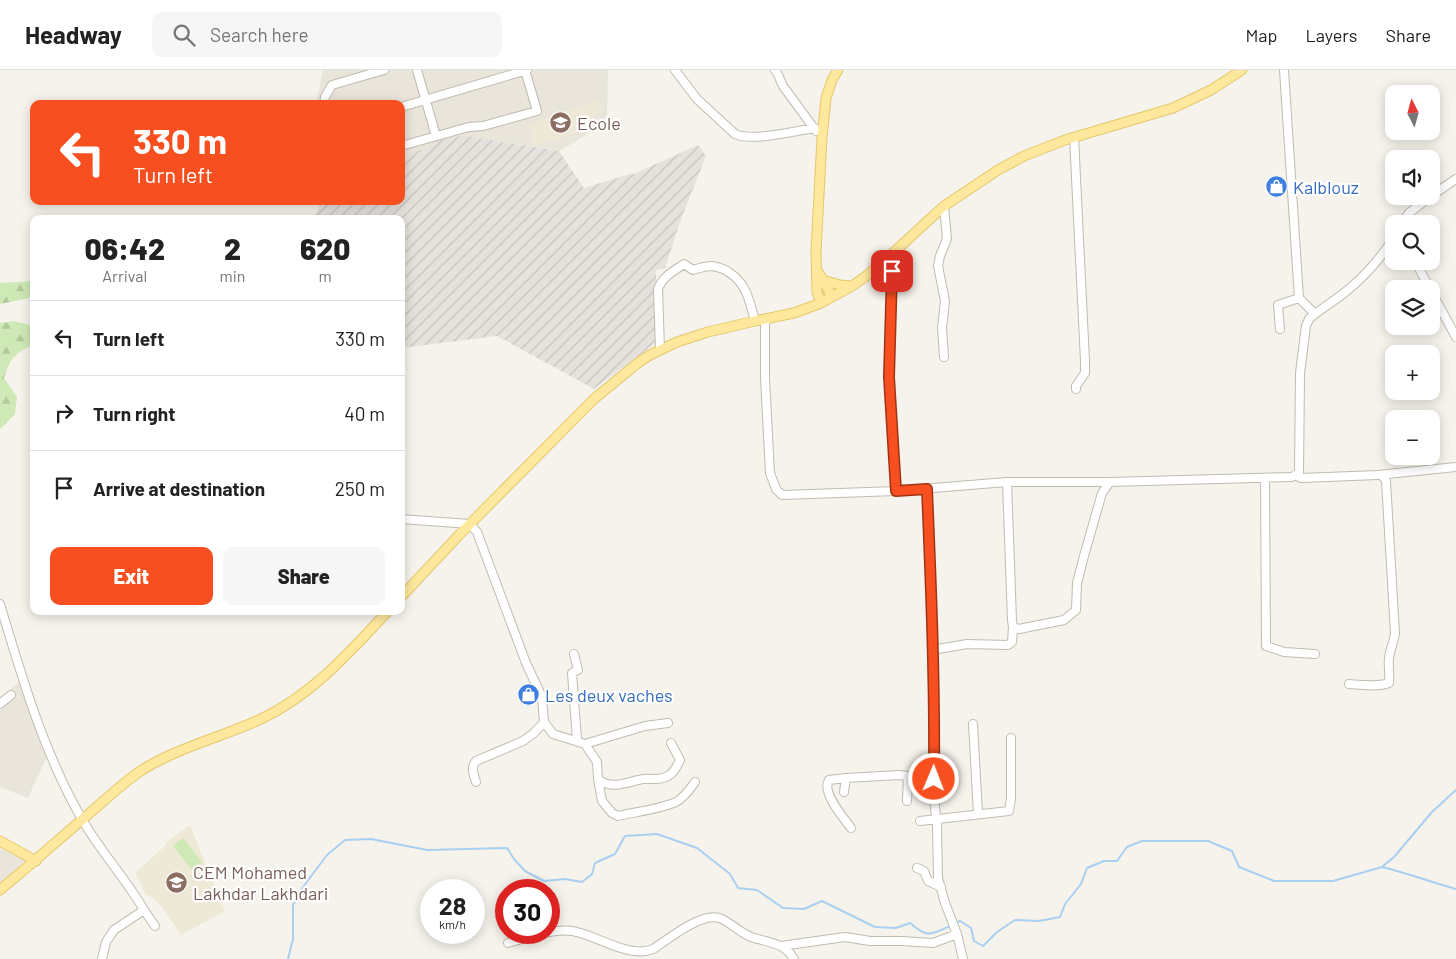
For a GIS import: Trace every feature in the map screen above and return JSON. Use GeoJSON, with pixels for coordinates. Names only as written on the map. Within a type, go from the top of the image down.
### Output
{"type":"FeatureCollection","features":[{"type":"Feature","properties":{"kind":"main road"},"geometry":{"type":"LineString","coordinates":[[405,593],[594,399],[639,362],[677,342],[708,332],[794,313],[821,303],[852,286],[879,266],[944,206],[998,170],[1024,156],[1074,137],[1173,108],[1211,90],[1242,70]]}},
{"type":"Feature","properties":{"kind":"main road"},"geometry":{"type":"LineString","coordinates":[[831,297],[820,282],[816,270],[816,251],[826,98],[828,89],[837,71]]}},
{"type":"Feature","properties":{"kind":"main road"},"geometry":{"type":"LineString","coordinates":[[820,282],[852,286]]}},
{"type":"Feature","properties":{"kind":"main road"},"geometry":{"type":"LineString","coordinates":[[820,282],[818,298],[821,303]]}},
{"type":"Feature","properties":{"kind":"main road"},"geometry":{"type":"LineString","coordinates":[[809,308],[820,282]]}},
{"type":"Feature","properties":{"kind":"main road"},"geometry":{"type":"LineString","coordinates":[[0,890],[118,788],[141,771],[162,758],[261,719],[291,703],[322,679],[384,615]]}},
{"type":"Feature","properties":{"kind":"main road"},"geometry":{"type":"LineString","coordinates":[[0,841],[36,860]]}},
{"type":"Feature","properties":{"kind":"street"},"geometry":{"type":"LineString","coordinates":[[325,100],[332,85],[384,70]]}},
{"type":"Feature","properties":{"kind":"street"},"geometry":{"type":"LineString","coordinates":[[417,70],[436,136]]}},
{"type":"Feature","properties":{"kind":"street"},"geometry":{"type":"LineString","coordinates":[[405,106],[474,81],[526,70],[538,111],[483,126],[469,127],[405,145]]}},
{"type":"Feature","properties":{"kind":"street"},"geometry":{"type":"LineString","coordinates":[[675,70],[697,99],[735,134],[751,138],[815,128]]}},
{"type":"Feature","properties":{"kind":"street"},"geometry":{"type":"LineString","coordinates":[[775,70],[778,72],[779,80],[783,86],[822,138]]}},
{"type":"Feature","properties":{"kind":"street"},"geometry":{"type":"LineString","coordinates":[[1284,70],[1299,298],[1315,314]]}},
{"type":"Feature","properties":{"kind":"street"},"geometry":{"type":"LineString","coordinates":[[1074,137],[1085,361],[1085,373],[1076,389]]}},
{"type":"Feature","properties":{"kind":"street"},"geometry":{"type":"LineString","coordinates":[[1440,190],[1456,179]]}},
{"type":"Feature","properties":{"kind":"street"},"geometry":{"type":"LineString","coordinates":[[1408,215],[1419,205]]}},
{"type":"Feature","properties":{"kind":"street"},"geometry":{"type":"LineString","coordinates":[[944,206],[947,239],[938,266],[945,301],[942,328],[944,358]]}},
{"type":"Feature","properties":{"kind":"street"},"geometry":{"type":"LineString","coordinates":[[1295,476],[1299,474],[1300,373],[1306,326],[1309,319],[1350,288],[1367,272],[1385,250]]}},
{"type":"Feature","properties":{"kind":"street"},"geometry":{"type":"LineString","coordinates":[[893,253],[889,377],[896,491]]}},
{"type":"Feature","properties":{"kind":"street"},"geometry":{"type":"LineString","coordinates":[[660,350],[658,289],[660,283],[668,275],[684,264],[693,270],[711,266],[720,268],[736,277],[747,292],[755,321]]}},
{"type":"Feature","properties":{"kind":"street"},"geometry":{"type":"LineString","coordinates":[[1280,329],[1278,305],[1299,298]]}},
{"type":"Feature","properties":{"kind":"street"},"geometry":{"type":"LineString","coordinates":[[1440,308],[1456,337]]}},
{"type":"Feature","properties":{"kind":"street"},"geometry":{"type":"LineString","coordinates":[[765,319],[765,378],[770,473],[776,489],[782,495],[896,491],[1007,482],[1110,482],[1378,475],[1456,467]]}},
{"type":"Feature","properties":{"kind":"street"},"geometry":{"type":"LineString","coordinates":[[1350,684],[1380,685],[1390,683],[1389,660],[1395,633],[1388,502],[1386,481],[1382,475],[1378,475]]}},
{"type":"Feature","properties":{"kind":"street"},"geometry":{"type":"LineString","coordinates":[[1265,478],[1266,646],[1284,652],[1315,654]]}},
{"type":"Feature","properties":{"kind":"street"},"geometry":{"type":"LineString","coordinates":[[932,650],[967,644],[1008,645],[1012,642],[1014,628],[1012,620],[1007,482]]}},
{"type":"Feature","properties":{"kind":"street"},"geometry":{"type":"LineString","coordinates":[[1014,628],[1019,629],[1064,620],[1076,610],[1077,583],[1084,556],[1102,492],[1110,482]]}},
{"type":"Feature","properties":{"kind":"street"},"geometry":{"type":"LineString","coordinates":[[927,489],[938,878],[957,934],[963,959]]}},
{"type":"Feature","properties":{"kind":"street"},"geometry":{"type":"LineString","coordinates":[[405,520],[470,524],[477,532],[526,663],[540,691],[544,722],[553,734],[586,744],[597,762],[602,801],[612,813],[618,816],[665,806],[677,801],[689,791],[695,782]]}},
{"type":"Feature","properties":{"kind":"street"},"geometry":{"type":"LineString","coordinates":[[0,604],[27,694],[61,779],[82,820],[155,926]]}},
{"type":"Feature","properties":{"kind":"street"},"geometry":{"type":"LineString","coordinates":[[574,654],[578,670],[572,674],[577,740]]}},
{"type":"Feature","properties":{"kind":"street"},"geometry":{"type":"LineString","coordinates":[[0,704],[11,695]]}},
{"type":"Feature","properties":{"kind":"street"},"geometry":{"type":"LineString","coordinates":[[476,782],[473,765],[476,762],[523,741],[534,734],[544,722]]}},
{"type":"Feature","properties":{"kind":"street"},"geometry":{"type":"LineString","coordinates":[[586,744],[645,726],[668,723]]}},
{"type":"Feature","properties":{"kind":"street"},"geometry":{"type":"LineString","coordinates":[[973,724],[978,814]]}},
{"type":"Feature","properties":{"kind":"street"},"geometry":{"type":"LineString","coordinates":[[920,821],[1009,811],[1011,738]]}},
{"type":"Feature","properties":{"kind":"street"},"geometry":{"type":"LineString","coordinates":[[598,779],[602,783],[617,785],[646,778],[659,779],[668,776],[676,768],[680,760],[671,743]]}},
{"type":"Feature","properties":{"kind":"street"},"geometry":{"type":"LineString","coordinates":[[850,828],[829,796],[827,784],[829,780],[899,775],[934,779]]}},
{"type":"Feature","properties":{"kind":"street"},"geometry":{"type":"LineString","coordinates":[[907,801],[908,776]]}},
{"type":"Feature","properties":{"kind":"street"},"geometry":{"type":"LineString","coordinates":[[844,792],[846,778]]}},
{"type":"Feature","properties":{"kind":"street"},"geometry":{"type":"LineString","coordinates":[[917,868],[924,871],[928,881],[941,887]]}},
{"type":"Feature","properties":{"kind":"street"},"geometry":{"type":"LineString","coordinates":[[102,959],[106,942],[114,930],[144,910]]}},
{"type":"Feature","properties":{"kind":"street"},"geometry":{"type":"LineString","coordinates":[[560,932],[571,931],[626,949],[640,956],[697,921],[720,918],[749,936],[781,946],[789,951],[794,959]]}},
{"type":"Feature","properties":{"kind":"street"},"geometry":{"type":"LineString","coordinates":[[781,946],[845,937],[870,941],[933,943],[957,934]]}},
{"type":"Feature","properties":{"kind":"shaded area"},"geometry":{"type":"Polygon","coordinates":[[[323,70],[608,70],[607,117],[583,137],[559,151],[466,136],[405,156],[405,100],[318,100],[323,70]]]}},
{"type":"Feature","properties":{"kind":"shaded area","name":"Ecole"},"geometry":{"type":"Polygon","coordinates":[[[598,100],[601,109],[579,132],[534,146],[530,125],[598,100]]]}},
{"type":"Feature","properties":{"kind":"shaded area"},"geometry":{"type":"Polygon","coordinates":[[[466,136],[559,151],[584,188],[634,174],[698,145],[706,156],[681,219],[665,268],[656,270],[657,342],[594,389],[497,336],[405,348],[405,215],[316,215],[319,205],[405,205],[405,156],[449,137],[466,136]]]}},
{"type":"Feature","properties":{"kind":"shaded area"},"geometry":{"type":"Polygon","coordinates":[[[22,680],[48,754],[28,798],[0,787],[0,697],[22,680]]]}},
{"type":"Feature","properties":{"kind":"shaded area","name":"CEM Mohamed Lakhdar Lakhdari"},"geometry":{"type":"Polygon","coordinates":[[[190,825],[225,911],[181,935],[162,907],[144,891],[136,872],[166,845],[166,842],[190,825]]]}},
{"type":"Feature","properties":{"kind":"shaded area"},"geometry":{"type":"Polygon","coordinates":[[[0,848],[25,861],[0,884],[0,848]]]}},
{"type":"Feature","properties":{"kind":"green space"},"geometry":{"type":"Polygon","coordinates":[[[30,281],[30,298],[0,304],[0,283],[30,281]]]}},
{"type":"Feature","properties":{"kind":"green space"},"geometry":{"type":"Polygon","coordinates":[[[14,321],[30,325],[30,347],[14,357],[6,372],[4,378],[17,397],[15,414],[0,429],[0,323],[14,321]]]}},
{"type":"Feature","properties":{"kind":"green space"},"geometry":{"type":"Polygon","coordinates":[[[183,838],[202,862],[192,870],[173,846],[183,838]]]}},
{"type":"Feature","properties":{"kind":"waterway"},"geometry":{"type":"LineString","coordinates":[[954,924],[960,921],[971,928],[974,941],[983,946],[997,932],[1015,920],[1039,921],[1060,917],[1065,904],[1081,884],[1087,868],[1104,861],[1117,861],[1127,847],[1142,841],[1208,841],[1232,851],[1239,867],[1274,881],[1333,881],[1382,867],[1394,857],[1432,812],[1456,790]]}},
{"type":"Feature","properties":{"kind":"waterway"},"geometry":{"type":"LineString","coordinates":[[288,959],[293,939],[293,905],[303,887],[327,855],[345,840],[371,839],[427,850],[507,848],[525,871],[544,881],[565,879],[582,882],[592,874],[595,863],[615,854],[625,836],[657,834],[697,848],[730,874],[738,888],[757,890],[783,908],[804,909],[822,901],[875,927],[896,928],[910,923],[929,934],[950,926]]}},
{"type":"Feature","properties":{"kind":"waterway"},"geometry":{"type":"LineString","coordinates":[[1382,867],[1456,889]]}},
{"type":"Feature","properties":{"kind":"place","name":"Ecole"},"geometry":{"type":"Point","coordinates":[561,123]}},
{"type":"Feature","properties":{"kind":"place","name":"Kalblouz"},"geometry":{"type":"Point","coordinates":[1277,187]}},
{"type":"Feature","properties":{"kind":"place","name":"Les deux vaches"},"geometry":{"type":"Point","coordinates":[529,695]}},
{"type":"Feature","properties":{"kind":"place","name":"CEM Mohamed Lakhdar Lakhdari"},"geometry":{"type":"Point","coordinates":[177,882]}},
{"type":"Feature","properties":{"kind":"route"},"geometry":{"type":"LineString","coordinates":[[892,271],[889,377],[896,491],[927,489],[934,779]]}}]}
